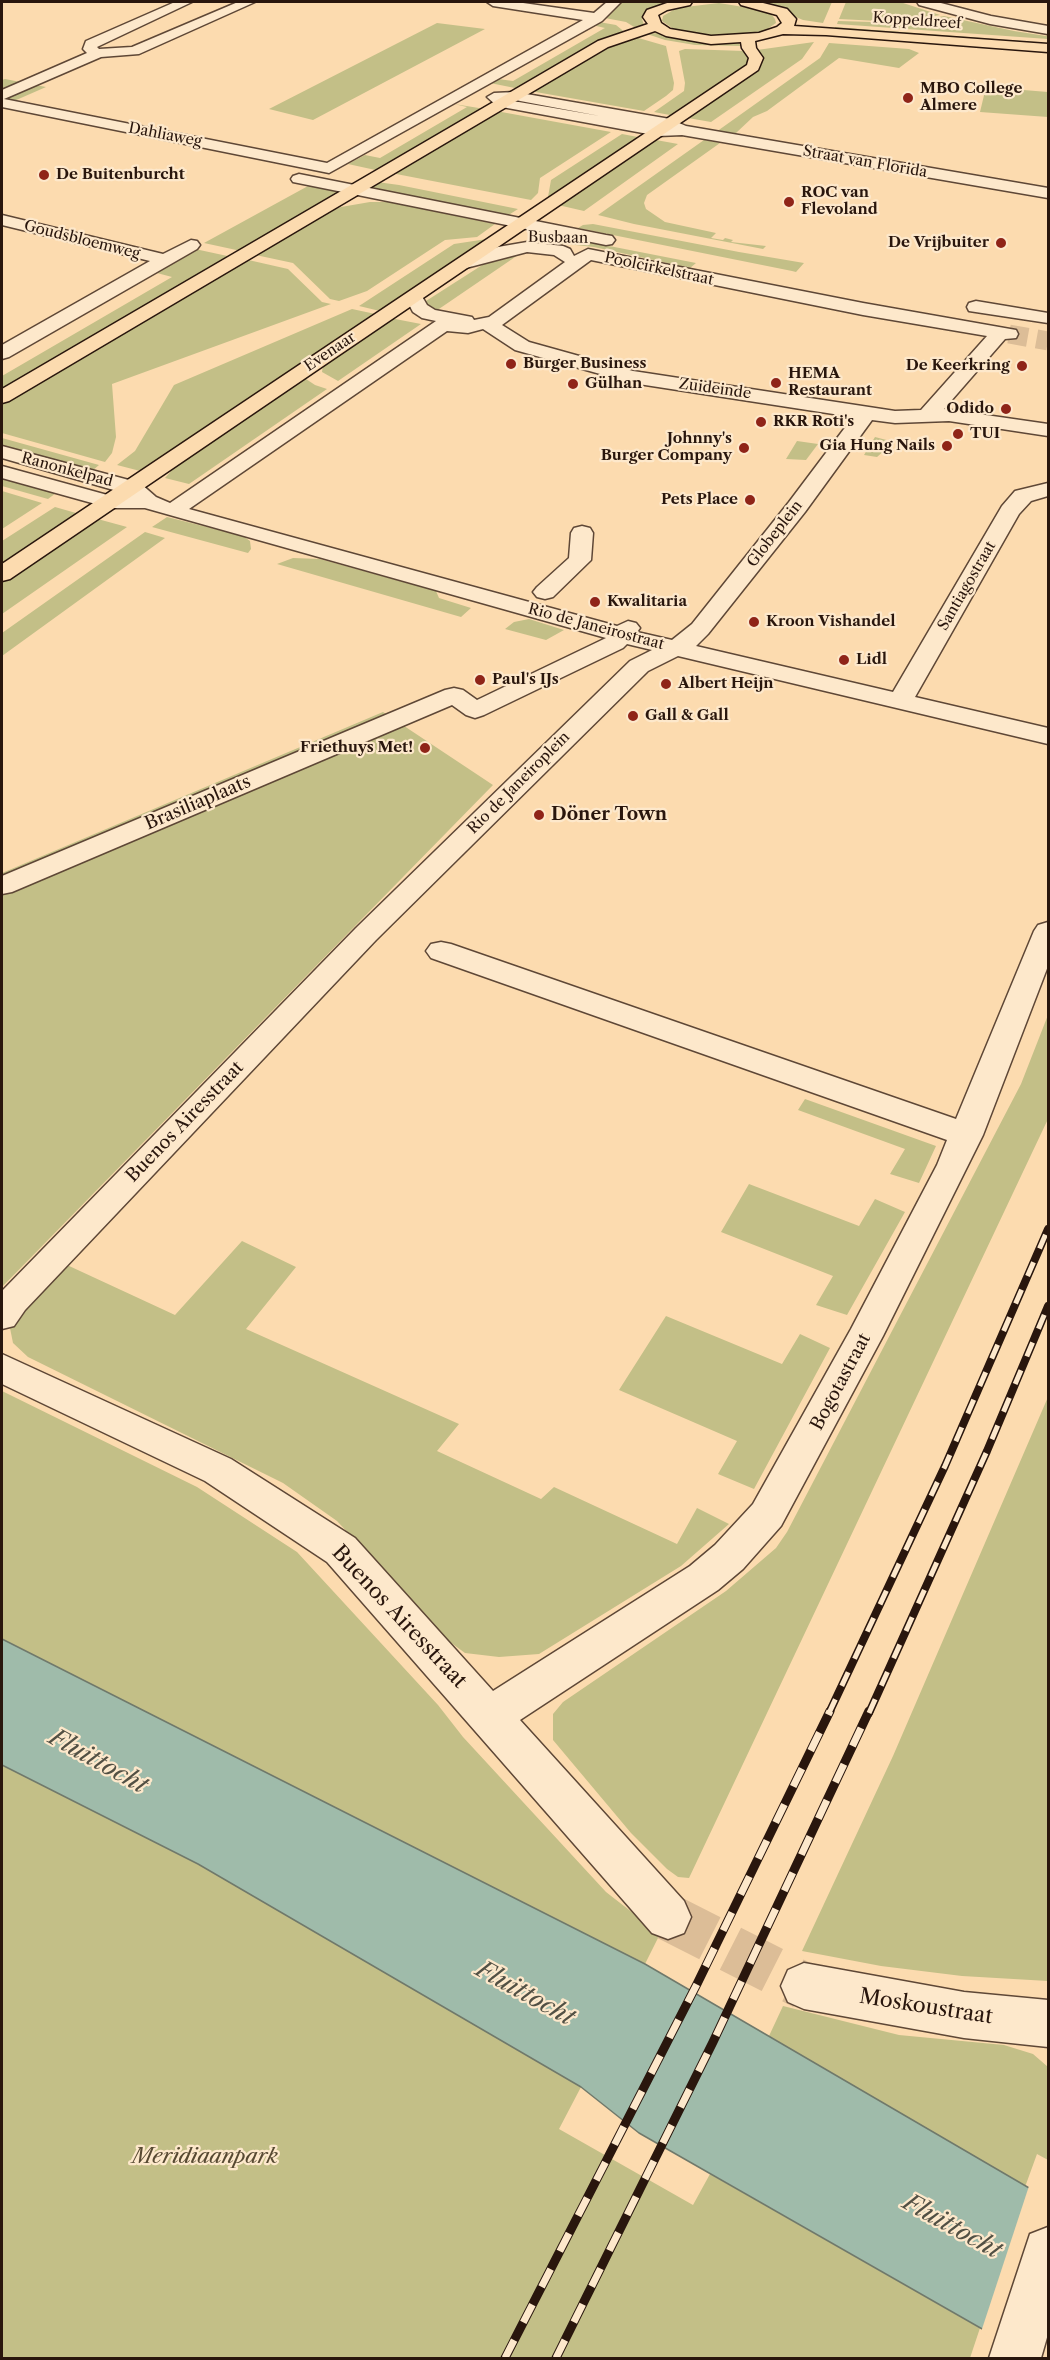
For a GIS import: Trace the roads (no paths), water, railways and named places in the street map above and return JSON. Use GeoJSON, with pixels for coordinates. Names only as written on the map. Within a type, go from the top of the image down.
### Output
{"type":"FeatureCollection","features":[{"type":"Feature","properties":{"kind":"main road"},"geometry":{"type":"LineString","coordinates":[[685,2],[663,7],[652,13],[650,17],[656,27],[694,39],[748,39],[785,25],[774,8],[747,2]]}},
{"type":"Feature","properties":{"kind":"main road","name":"Koppeldreef"},"geometry":{"type":"LineString","coordinates":[[785,25],[820,24],[1048,41]]}},
{"type":"Feature","properties":{"kind":"main road","name":"Koppeldreef"},"geometry":{"type":"LineString","coordinates":[[785,25],[819,30],[1048,48]]}},
{"type":"Feature","properties":{"kind":"main road"},"geometry":{"type":"LineString","coordinates":[[2,397],[503,99],[603,44],[656,27]]}},
{"type":"Feature","properties":{"kind":"main road","name":"Evenaar"},"geometry":{"type":"LineString","coordinates":[[140,495],[414,297],[670,128],[753,67],[756,58],[749,48],[748,39]]}},
{"type":"Feature","properties":{"kind":"main road"},"geometry":{"type":"LineString","coordinates":[[2,574],[110,502]]}},
{"type":"Feature","properties":{"kind":"street"},"geometry":{"type":"LineString","coordinates":[[2,96],[99,53],[134,51],[248,2]]}},
{"type":"Feature","properties":{"kind":"street"},"geometry":{"type":"LineString","coordinates":[[493,2],[597,18]]}},
{"type":"Feature","properties":{"kind":"street"},"geometry":{"type":"LineString","coordinates":[[465,93],[597,18],[614,2]]}},
{"type":"Feature","properties":{"kind":"street"},"geometry":{"type":"LineString","coordinates":[[924,2],[990,20],[1048,30]]}},
{"type":"Feature","properties":{"kind":"street"},"geometry":{"type":"LineString","coordinates":[[99,53],[90,49],[90,44],[192,4],[228,11]]}},
{"type":"Feature","properties":{"kind":"street"},"geometry":{"type":"LineString","coordinates":[[465,93],[670,128]]}},
{"type":"Feature","properties":{"kind":"street","name":"Dahliaweg"},"geometry":{"type":"LineString","coordinates":[[2,103],[329,168],[465,93]]}},
{"type":"Feature","properties":{"kind":"street"},"geometry":{"type":"LineString","coordinates":[[2,118],[194,158]]}},
{"type":"Feature","properties":{"kind":"street","name":"Straat van Florida"},"geometry":{"type":"LineString","coordinates":[[670,128],[1048,193]]}},
{"type":"Feature","properties":{"kind":"street","name":"Busbaan"},"geometry":{"type":"LineString","coordinates":[[285,176],[612,241],[546,235],[524,237],[471,259]]}},
{"type":"Feature","properties":{"kind":"street","name":"Busbaan"},"geometry":{"type":"LineString","coordinates":[[313,213],[335,205],[363,200],[384,199],[419,203]]}},
{"type":"Feature","properties":{"kind":"street","name":"Goudsbloemweg"},"geometry":{"type":"LineString","coordinates":[[2,220],[163,259]]}},
{"type":"Feature","properties":{"kind":"street"},"geometry":{"type":"LineString","coordinates":[[2,353],[191,245]]}},
{"type":"Feature","properties":{"kind":"street"},"geometry":{"type":"LineString","coordinates":[[414,297],[420,308],[429,314],[459,321],[476,320],[566,257],[564,253],[557,250],[527,247],[471,259]]}},
{"type":"Feature","properties":{"kind":"street","name":"Poolcirkelstraat"},"geometry":{"type":"LineString","coordinates":[[172,511],[443,325],[468,327],[495,321],[588,254],[863,309],[1005,334],[927,416]]}},
{"type":"Feature","properties":{"kind":"street"},"geometry":{"type":"LineString","coordinates":[[962,304],[1048,318]]}},
{"type":"Feature","properties":{"kind":"street"},"geometry":{"type":"LineString","coordinates":[[1028,315],[1048,308]]}},
{"type":"Feature","properties":{"kind":"street"},"geometry":{"type":"LineString","coordinates":[[1028,315],[1048,327]]}},
{"type":"Feature","properties":{"kind":"street","name":"Zuideinde"},"geometry":{"type":"LineString","coordinates":[[487,324],[522,346],[630,379],[867,412]]}},
{"type":"Feature","properties":{"kind":"street"},"geometry":{"type":"LineString","coordinates":[[867,412],[895,417],[949,415],[1048,430]]}},
{"type":"Feature","properties":{"kind":"street","name":"Globeplein"},"geometry":{"type":"LineString","coordinates":[[675,648],[686,642],[700,629],[797,507],[867,412]]}},
{"type":"Feature","properties":{"kind":"street","name":"Ranonkelpad"},"geometry":{"type":"LineString","coordinates":[[2,452],[140,495]]}},
{"type":"Feature","properties":{"kind":"street","name":"Ranonkelpad"},"geometry":{"type":"LineString","coordinates":[[2,472],[110,502]]}},
{"type":"Feature","properties":{"kind":"street","name":"Santiagostraat"},"geometry":{"type":"LineString","coordinates":[[900,702],[1010,512],[1023,496],[1048,489]]}},
{"type":"Feature","properties":{"kind":"street","name":"Rio de Janeirostraat"},"geometry":{"type":"LineString","coordinates":[[110,502],[140,495],[172,511],[625,632],[675,648],[1048,736]]}},
{"type":"Feature","properties":{"kind":"street"},"geometry":{"type":"LineString","coordinates":[[545,592],[580,560],[582,533]]}},
{"type":"Feature","properties":{"kind":"street","name":"Brasiliaplaats"},"geometry":{"type":"LineString","coordinates":[[2,886],[454,695],[475,710],[615,643],[625,632]]}},
{"type":"Feature","properties":{"kind":"street","name":"Rio de Janeiroplein"},"geometry":{"type":"LineString","coordinates":[[371,930],[639,666],[675,648]]}},
{"type":"Feature","properties":{"kind":"street","name":"Buenos Airesstraat"},"geometry":{"type":"LineString","coordinates":[[2,1316],[13,1301],[371,930]]}},
{"type":"Feature","properties":{"kind":"street","name":"Bogotastraat"},"geometry":{"type":"LineString","coordinates":[[490,1716],[704,1578],[750,1536],[767,1515],[865,1336],[967,1136],[1048,931]]}},
{"type":"Feature","properties":{"kind":"street"},"geometry":{"type":"LineString","coordinates":[[441,951],[967,1136]]}},
{"type":"Feature","properties":{"kind":"street","name":"Buenos Airesstraat"},"geometry":{"type":"LineString","coordinates":[[2,1368],[218,1470],[341,1550],[668,1917]]}},
{"type":"Feature","properties":{"kind":"street","name":"Moskoustraat"},"geometry":{"type":"LineString","coordinates":[[804,1986],[964,2015],[1048,2024]]}},
{"type":"Feature","properties":{"kind":"street"},"geometry":{"type":"LineString","coordinates":[[1014,2358],[1048,2252]]}},
{"type":"Feature","properties":{"kind":"water","name":"Fluittocht"},"geometry":{"type":"Polygon","coordinates":[[[2,1639],[645,1964],[1048,2199],[1048,2358],[1033,2358],[639,2133],[581,2087],[198,1864],[2,1765],[2,1639]]]}},
{"type":"Feature","properties":{"kind":"tunnel"},"geometry":{"type":"LineString","coordinates":[[1009,334],[1048,341]]}},
{"type":"Feature","properties":{"kind":"tunnel"},"geometry":{"type":"LineString","coordinates":[[668,1917],[804,1986]]}},
{"type":"Feature","properties":{"kind":"railway"},"geometry":{"type":"LineString","coordinates":[[829,1713],[945,1466],[1048,1229]]}},
{"type":"Feature","properties":{"kind":"railway"},"geometry":{"type":"LineString","coordinates":[[869,1713],[987,1451],[1048,1306]]}},
{"type":"Feature","properties":{"kind":"railway"},"geometry":{"type":"LineString","coordinates":[[505,2358],[697,1984],[830,1711]]}},
{"type":"Feature","properties":{"kind":"railway"},"geometry":{"type":"LineString","coordinates":[[556,2358],[713,2042],[869,1711]]}},
{"type":"Feature","properties":{"kind":"place","name":"MBO College Almere"},"geometry":{"type":"Point","coordinates":[908,98]}},
{"type":"Feature","properties":{"kind":"place","name":"De Buitenburcht"},"geometry":{"type":"Point","coordinates":[44,175]}},
{"type":"Feature","properties":{"kind":"place","name":"ROC van Flevoland"},"geometry":{"type":"Point","coordinates":[789,202]}},
{"type":"Feature","properties":{"kind":"place","name":"De Vrijbuiter"},"geometry":{"type":"Point","coordinates":[1001,243]}},
{"type":"Feature","properties":{"kind":"place","name":"Burger Business"},"geometry":{"type":"Point","coordinates":[511,364]}},
{"type":"Feature","properties":{"kind":"place","name":"De Keerkring"},"geometry":{"type":"Point","coordinates":[1022,366]}},
{"type":"Feature","properties":{"kind":"place","name":"HEMA Restaurant"},"geometry":{"type":"Point","coordinates":[776,383]}},
{"type":"Feature","properties":{"kind":"place","name":"Gülhan"},"geometry":{"type":"Point","coordinates":[573,384]}},
{"type":"Feature","properties":{"kind":"place","name":"Odido"},"geometry":{"type":"Point","coordinates":[1006,409]}},
{"type":"Feature","properties":{"kind":"place","name":"RKR Roti's"},"geometry":{"type":"Point","coordinates":[761,422]}},
{"type":"Feature","properties":{"kind":"place","name":"TUI"},"geometry":{"type":"Point","coordinates":[958,434]}},
{"type":"Feature","properties":{"kind":"place","name":"Gia Hung Nails"},"geometry":{"type":"Point","coordinates":[947,446]}},
{"type":"Feature","properties":{"kind":"place","name":"Johnny's Burger Company"},"geometry":{"type":"Point","coordinates":[744,448]}},
{"type":"Feature","properties":{"kind":"place","name":"Pets Place"},"geometry":{"type":"Point","coordinates":[750,500]}},
{"type":"Feature","properties":{"kind":"place","name":"Kwalitaria"},"geometry":{"type":"Point","coordinates":[595,602]}},
{"type":"Feature","properties":{"kind":"place","name":"Kroon Vishandel"},"geometry":{"type":"Point","coordinates":[754,622]}},
{"type":"Feature","properties":{"kind":"place","name":"Lidl"},"geometry":{"type":"Point","coordinates":[844,660]}},
{"type":"Feature","properties":{"kind":"place","name":"Paul's IJs"},"geometry":{"type":"Point","coordinates":[480,680]}},
{"type":"Feature","properties":{"kind":"place","name":"Albert Heijn"},"geometry":{"type":"Point","coordinates":[666,684]}},
{"type":"Feature","properties":{"kind":"place","name":"Gall & Gall"},"geometry":{"type":"Point","coordinates":[633,716]}},
{"type":"Feature","properties":{"kind":"place","name":"Friethuys Met!"},"geometry":{"type":"Point","coordinates":[425,748]}},
{"type":"Feature","properties":{"kind":"place","name":"Döner Town"},"geometry":{"type":"Point","coordinates":[539,815]}},
{"type":"Feature","properties":{"kind":"park label","name":"Meridiaanpark"},"geometry":{"type":"Point","coordinates":[205,2157]}}]}
